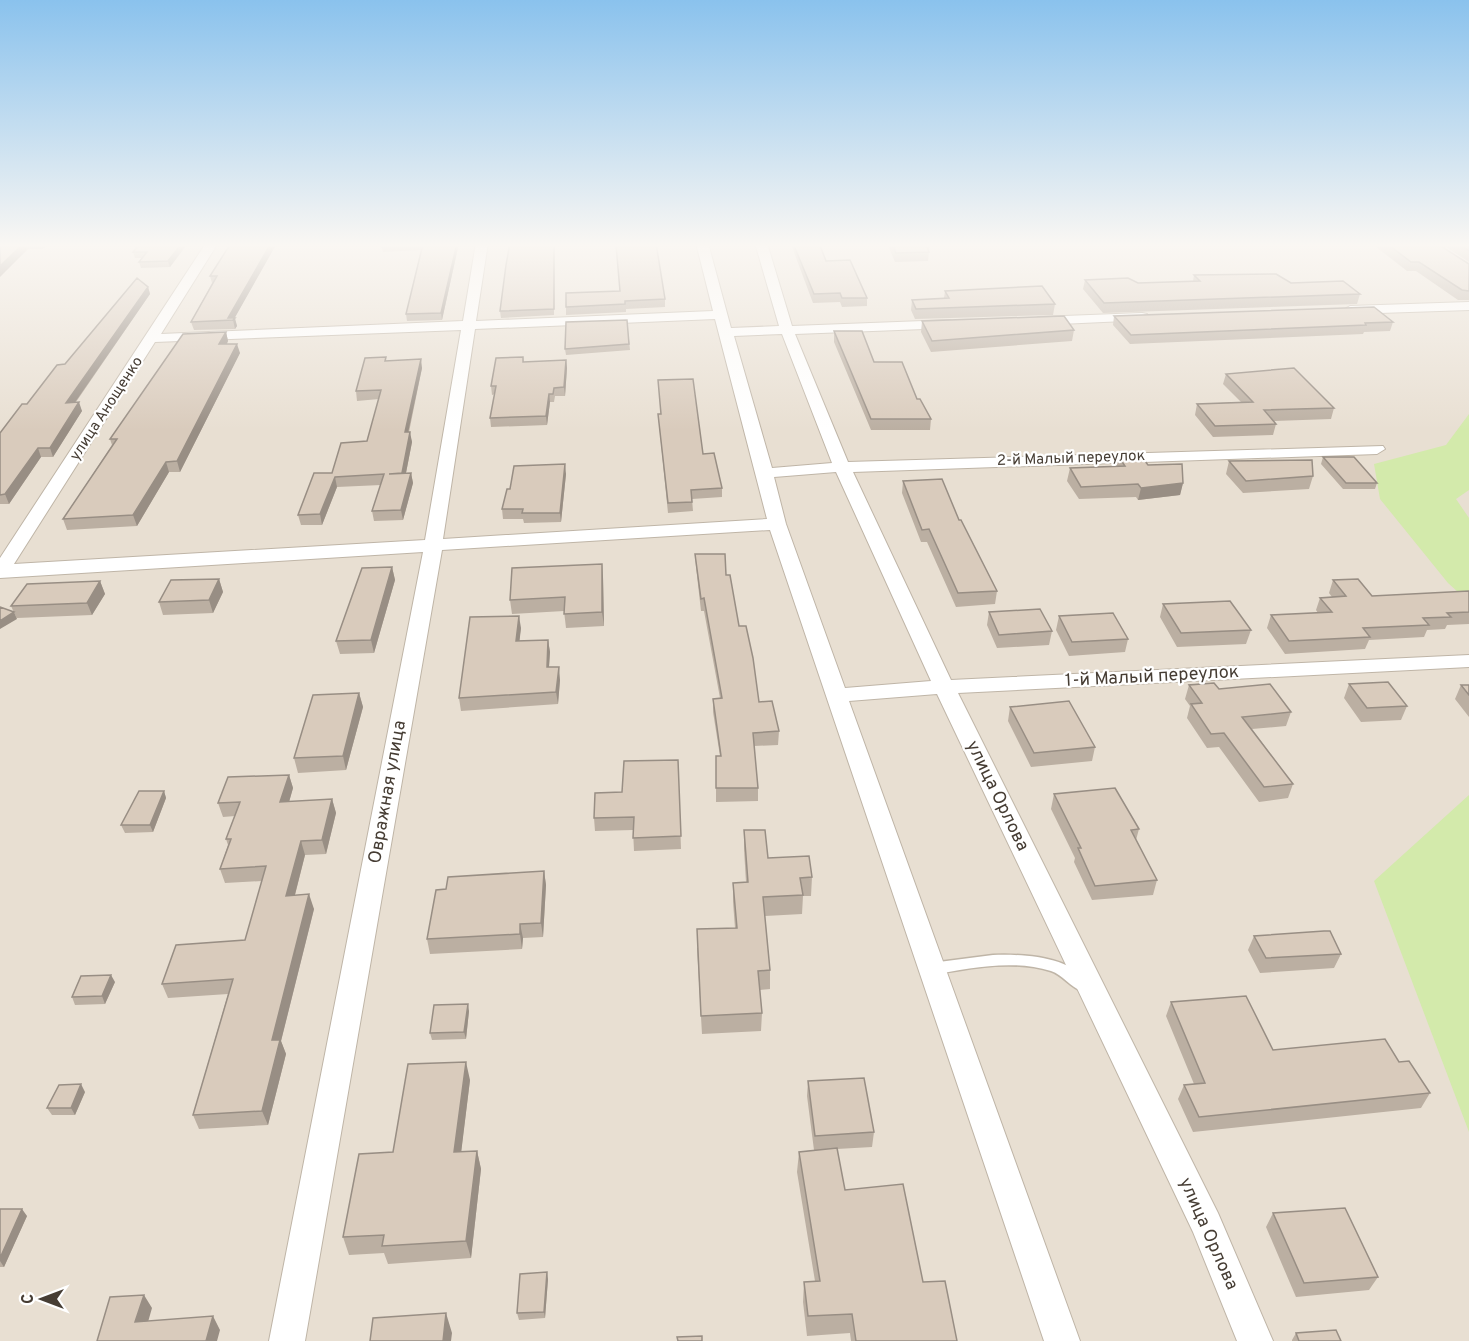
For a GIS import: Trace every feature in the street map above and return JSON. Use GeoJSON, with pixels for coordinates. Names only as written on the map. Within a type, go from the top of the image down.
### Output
{"type":"FeatureCollection","features":[{"type":"Feature","properties":{"kind":"street","name":"улица Анощенко"},"geometry":{"type":"LineString","coordinates":[[1,571],[173,306]]}},
{"type":"Feature","properties":{"kind":"street","name":"Овражная улица"},"geometry":{"type":"LineString","coordinates":[[287,1341],[433,547],[471,306]]}},
{"type":"Feature","properties":{"kind":"street"},"geometry":{"type":"LineString","coordinates":[[718,306],[766,472],[777,524],[1062,1341]]}},
{"type":"Feature","properties":{"kind":"street","name":"улица Орлова"},"geometry":{"type":"LineString","coordinates":[[780,306],[787,330],[842,467],[944,687],[1206,1224],[1255,1341]]}},
{"type":"Feature","properties":{"kind":"street"},"geometry":{"type":"LineString","coordinates":[[1337,310],[1469,306]]}},
{"type":"Feature","properties":{"kind":"street"},"geometry":{"type":"LineString","coordinates":[[1026,321],[1158,317]]}},
{"type":"Feature","properties":{"kind":"street"},"geometry":{"type":"LineString","coordinates":[[153,338],[468,326],[722,323],[787,330],[967,323]]}},
{"type":"Feature","properties":{"kind":"street","name":"2-й Малый переулок"},"geometry":{"type":"LineString","coordinates":[[766,472],[842,467],[1377,449]]}},
{"type":"Feature","properties":{"kind":"street"},"geometry":{"type":"LineString","coordinates":[[1,571],[433,547],[777,524]]}},
{"type":"Feature","properties":{"kind":"street","name":"1-й Малый переулок"},"geometry":{"type":"LineString","coordinates":[[835,695],[944,687],[1469,661]]}},
{"type":"Feature","properties":{"kind":"lane"},"geometry":{"type":"LineString","coordinates":[[931,969],[983,961],[1012,960],[1056,967],[1092,992]]}},
{"type":"Feature","properties":{"kind":"shaded area"},"geometry":{"type":"Polygon","coordinates":[[[0,306],[1469,306],[1469,1341],[0,1341],[0,306]]]}},
{"type":"Feature","properties":{"kind":"green space"},"geometry":{"type":"Polygon","coordinates":[[[1469,414],[1469,490],[1456,499],[1469,518],[1469,602],[1448,583],[1380,499],[1374,464],[1446,445],[1469,414]]]}},
{"type":"Feature","properties":{"kind":"green space"},"geometry":{"type":"Polygon","coordinates":[[[1469,795],[1469,1132],[1374,881],[1469,795]]]}},
{"type":"Feature","properties":{"kind":"building"},"geometry":{"type":"Polygon","coordinates":[[[114,306],[135,306],[66,403],[79,402],[50,448],[38,448],[5,494],[0,495],[0,433],[22,404],[27,404],[57,365],[65,364],[114,306]]]}},
{"type":"Feature","properties":{"kind":"building"},"geometry":{"type":"Polygon","coordinates":[[[200,306],[235,306],[228,318],[235,318],[233,320],[191,322],[200,306]]]}},
{"type":"Feature","properties":{"kind":"building"},"geometry":{"type":"Polygon","coordinates":[[[408,306],[443,306],[441,313],[406,314],[408,306]]]}},
{"type":"Feature","properties":{"kind":"building"},"geometry":{"type":"Polygon","coordinates":[[[501,306],[554,306],[554,309],[500,311],[501,306]]]}},
{"type":"Feature","properties":{"kind":"building"},"geometry":{"type":"Polygon","coordinates":[[[914,306],[1011,306],[916,309],[914,306]]]}},
{"type":"Feature","properties":{"kind":"building"},"geometry":{"type":"Polygon","coordinates":[[[1374,307],[1393,322],[1131,335],[1114,316],[1374,307]]]}},
{"type":"Feature","properties":{"kind":"building"},"geometry":{"type":"Polygon","coordinates":[[[1064,316],[1074,330],[932,341],[922,321],[1064,316]]]}},
{"type":"Feature","properties":{"kind":"building"},"geometry":{"type":"Polygon","coordinates":[[[627,320],[629,344],[565,349],[566,322],[627,320]]]}},
{"type":"Feature","properties":{"kind":"building"},"geometry":{"type":"Polygon","coordinates":[[[834,331],[862,331],[874,362],[902,362],[917,399],[920,399],[931,419],[871,419],[834,331]]]}},
{"type":"Feature","properties":{"kind":"building"},"geometry":{"type":"Polygon","coordinates":[[[226,332],[219,344],[237,344],[177,461],[166,462],[133,515],[63,519],[117,439],[110,439],[183,334],[226,332]]]}},
{"type":"Feature","properties":{"kind":"building"},"geometry":{"type":"Polygon","coordinates":[[[386,357],[385,361],[421,359],[405,432],[410,432],[402,473],[389,474],[411,473],[401,510],[372,511],[384,474],[335,477],[320,514],[298,515],[314,473],[332,473],[341,443],[367,441],[381,390],[356,391],[365,358],[386,357]]]}},
{"type":"Feature","properties":{"kind":"building"},"geometry":{"type":"Polygon","coordinates":[[[523,357],[523,362],[566,360],[564,387],[554,388],[553,394],[549,394],[546,416],[490,418],[496,386],[491,386],[496,358],[523,357]]]}},
{"type":"Feature","properties":{"kind":"building"},"geometry":{"type":"Polygon","coordinates":[[[1294,368],[1334,408],[1264,410],[1276,424],[1215,426],[1197,404],[1253,402],[1226,374],[1294,368]]]}},
{"type":"Feature","properties":{"kind":"building"},"geometry":{"type":"Polygon","coordinates":[[[693,379],[703,454],[714,453],[722,488],[691,490],[692,502],[668,503],[658,414],[661,414],[658,380],[693,379]]]}},
{"type":"Feature","properties":{"kind":"building"},"geometry":{"type":"Polygon","coordinates":[[[1138,452],[1148,465],[1182,464],[1183,483],[1141,488],[1138,484],[1081,487],[1070,468],[1125,466],[1116,453],[1138,452]]]}},
{"type":"Feature","properties":{"kind":"building"},"geometry":{"type":"Polygon","coordinates":[[[1323,457],[1354,457],[1377,483],[1346,483],[1323,457]]]}},
{"type":"Feature","properties":{"kind":"building"},"geometry":{"type":"Polygon","coordinates":[[[1312,460],[1313,476],[1246,481],[1229,461],[1312,460]]]}},
{"type":"Feature","properties":{"kind":"building"},"geometry":{"type":"Polygon","coordinates":[[[565,464],[560,513],[522,513],[523,509],[502,509],[507,489],[510,489],[514,466],[565,464]]]}},
{"type":"Feature","properties":{"kind":"building"},"geometry":{"type":"Polygon","coordinates":[[[942,479],[959,520],[997,591],[958,593],[929,529],[922,530],[903,481],[942,479]]]}},
{"type":"Feature","properties":{"kind":"building"},"geometry":{"type":"Polygon","coordinates":[[[695,554],[725,554],[726,575],[730,575],[739,626],[746,626],[759,702],[772,701],[779,731],[753,733],[758,788],[716,788],[716,756],[721,756],[713,699],[722,698],[704,598],[701,599],[695,554]]]}},
{"type":"Feature","properties":{"kind":"building"},"geometry":{"type":"Polygon","coordinates":[[[602,564],[602,612],[564,614],[565,597],[510,600],[512,568],[602,564]]]}},
{"type":"Feature","properties":{"kind":"building"},"geometry":{"type":"Polygon","coordinates":[[[392,567],[371,640],[336,641],[362,568],[392,567]]]}},
{"type":"Feature","properties":{"kind":"building"},"geometry":{"type":"Polygon","coordinates":[[[219,579],[209,600],[159,602],[171,580],[219,579]]]}},
{"type":"Feature","properties":{"kind":"building"},"geometry":{"type":"Polygon","coordinates":[[[1358,579],[1372,596],[1469,591],[1469,612],[1447,613],[1451,617],[1423,618],[1429,625],[1363,628],[1370,637],[1289,641],[1271,615],[1332,612],[1320,598],[1346,596],[1333,580],[1358,579]]]}},
{"type":"Feature","properties":{"kind":"building"},"geometry":{"type":"Polygon","coordinates":[[[100,581],[87,603],[11,606],[27,584],[100,581]]]}},
{"type":"Feature","properties":{"kind":"building"},"geometry":{"type":"Polygon","coordinates":[[[1230,601],[1251,630],[1181,633],[1163,604],[1230,601]]]}},
{"type":"Feature","properties":{"kind":"building"},"geometry":{"type":"Polygon","coordinates":[[[0,607],[14,612],[0,621],[0,607]]]}},
{"type":"Feature","properties":{"kind":"building"},"geometry":{"type":"Polygon","coordinates":[[[1040,609],[1052,631],[999,635],[989,612],[1040,609]]]}},
{"type":"Feature","properties":{"kind":"building"},"geometry":{"type":"Polygon","coordinates":[[[1113,613],[1128,639],[1072,642],[1059,616],[1113,613]]]}},
{"type":"Feature","properties":{"kind":"building"},"geometry":{"type":"Polygon","coordinates":[[[519,616],[516,641],[548,640],[547,667],[559,667],[556,692],[459,698],[470,617],[519,616]]]}},
{"type":"Feature","properties":{"kind":"building"},"geometry":{"type":"Polygon","coordinates":[[[1388,682],[1407,706],[1367,708],[1349,684],[1388,682]]]}},
{"type":"Feature","properties":{"kind":"building"},"geometry":{"type":"Polygon","coordinates":[[[1214,683],[1219,689],[1270,684],[1291,712],[1242,717],[1293,784],[1264,787],[1224,733],[1211,734],[1191,704],[1202,703],[1189,685],[1214,683]]]}},
{"type":"Feature","properties":{"kind":"building"},"geometry":{"type":"Polygon","coordinates":[[[1461,685],[1469,685],[1469,695],[1461,685]]]}},
{"type":"Feature","properties":{"kind":"building"},"geometry":{"type":"Polygon","coordinates":[[[359,693],[343,756],[294,758],[313,695],[359,693]]]}},
{"type":"Feature","properties":{"kind":"building"},"geometry":{"type":"Polygon","coordinates":[[[1069,701],[1095,747],[1034,753],[1010,707],[1069,701]]]}},
{"type":"Feature","properties":{"kind":"building"},"geometry":{"type":"Polygon","coordinates":[[[678,760],[681,836],[633,838],[634,817],[594,818],[595,793],[622,792],[624,761],[678,760]]]}},
{"type":"Feature","properties":{"kind":"building"},"geometry":{"type":"Polygon","coordinates":[[[289,775],[280,802],[332,799],[322,840],[301,841],[286,896],[309,894],[272,1040],[280,1040],[262,1111],[193,1115],[233,979],[162,984],[176,945],[245,940],[266,866],[220,869],[231,839],[226,839],[240,802],[218,803],[228,777],[289,775]]]}},
{"type":"Feature","properties":{"kind":"building"},"geometry":{"type":"Polygon","coordinates":[[[1115,788],[1139,829],[1131,830],[1157,880],[1095,886],[1078,848],[1081,848],[1054,794],[1115,788]]]}},
{"type":"Feature","properties":{"kind":"building"},"geometry":{"type":"Polygon","coordinates":[[[139,791],[164,791],[150,825],[121,825],[139,791]]]}},
{"type":"Feature","properties":{"kind":"building"},"geometry":{"type":"Polygon","coordinates":[[[744,830],[765,830],[768,858],[809,856],[812,877],[800,878],[803,895],[763,897],[770,970],[758,971],[762,1013],[701,1016],[697,929],[737,928],[733,883],[748,882],[744,830]]]}},
{"type":"Feature","properties":{"kind":"building"},"geometry":{"type":"Polygon","coordinates":[[[544,871],[541,923],[520,924],[520,934],[427,939],[436,890],[446,889],[448,877],[544,871]]]}},
{"type":"Feature","properties":{"kind":"building"},"geometry":{"type":"Polygon","coordinates":[[[1330,931],[1341,954],[1266,958],[1254,936],[1330,931]]]}},
{"type":"Feature","properties":{"kind":"building"},"geometry":{"type":"Polygon","coordinates":[[[111,975],[102,996],[72,997],[81,976],[111,975]]]}},
{"type":"Feature","properties":{"kind":"building"},"geometry":{"type":"Polygon","coordinates":[[[1246,996],[1273,1050],[1385,1039],[1399,1062],[1409,1061],[1430,1093],[1199,1117],[1184,1085],[1205,1083],[1171,1002],[1246,996]]]}},
{"type":"Feature","properties":{"kind":"building"},"geometry":{"type":"Polygon","coordinates":[[[468,1004],[464,1032],[430,1033],[434,1005],[468,1004]]]}},
{"type":"Feature","properties":{"kind":"building"},"geometry":{"type":"Polygon","coordinates":[[[466,1062],[454,1152],[477,1151],[466,1241],[382,1246],[384,1235],[343,1237],[359,1154],[393,1152],[408,1064],[466,1062]]]}},
{"type":"Feature","properties":{"kind":"building"},"geometry":{"type":"Polygon","coordinates":[[[864,1078],[874,1132],[815,1136],[808,1081],[864,1078]]]}},
{"type":"Feature","properties":{"kind":"building"},"geometry":{"type":"Polygon","coordinates":[[[81,1084],[71,1108],[47,1108],[59,1085],[81,1084]]]}},
{"type":"Feature","properties":{"kind":"building"},"geometry":{"type":"Polygon","coordinates":[[[837,1148],[845,1190],[903,1184],[923,1282],[945,1281],[957,1341],[856,1341],[852,1314],[808,1316],[804,1282],[820,1281],[799,1152],[837,1148]]]}},
{"type":"Feature","properties":{"kind":"building"},"geometry":{"type":"Polygon","coordinates":[[[1345,1208],[1378,1277],[1304,1283],[1273,1213],[1345,1208]]]}},
{"type":"Feature","properties":{"kind":"building"},"geometry":{"type":"Polygon","coordinates":[[[0,1209],[22,1209],[0,1258],[0,1209]]]}},
{"type":"Feature","properties":{"kind":"building"},"geometry":{"type":"Polygon","coordinates":[[[547,1272],[544,1312],[517,1313],[520,1274],[547,1272]]]}},
{"type":"Feature","properties":{"kind":"building"},"geometry":{"type":"Polygon","coordinates":[[[144,1295],[135,1322],[213,1316],[206,1341],[97,1341],[110,1297],[144,1295]]]}},
{"type":"Feature","properties":{"kind":"building"},"geometry":{"type":"Polygon","coordinates":[[[446,1313],[443,1341],[370,1341],[373,1318],[446,1313]]]}},
{"type":"Feature","properties":{"kind":"building"},"geometry":{"type":"Polygon","coordinates":[[[1336,1330],[1341,1341],[1299,1341],[1296,1333],[1336,1330]]]}},
{"type":"Feature","properties":{"kind":"building"},"geometry":{"type":"Polygon","coordinates":[[[702,1336],[702,1341],[678,1341],[677,1337],[702,1336]]]}}]}
